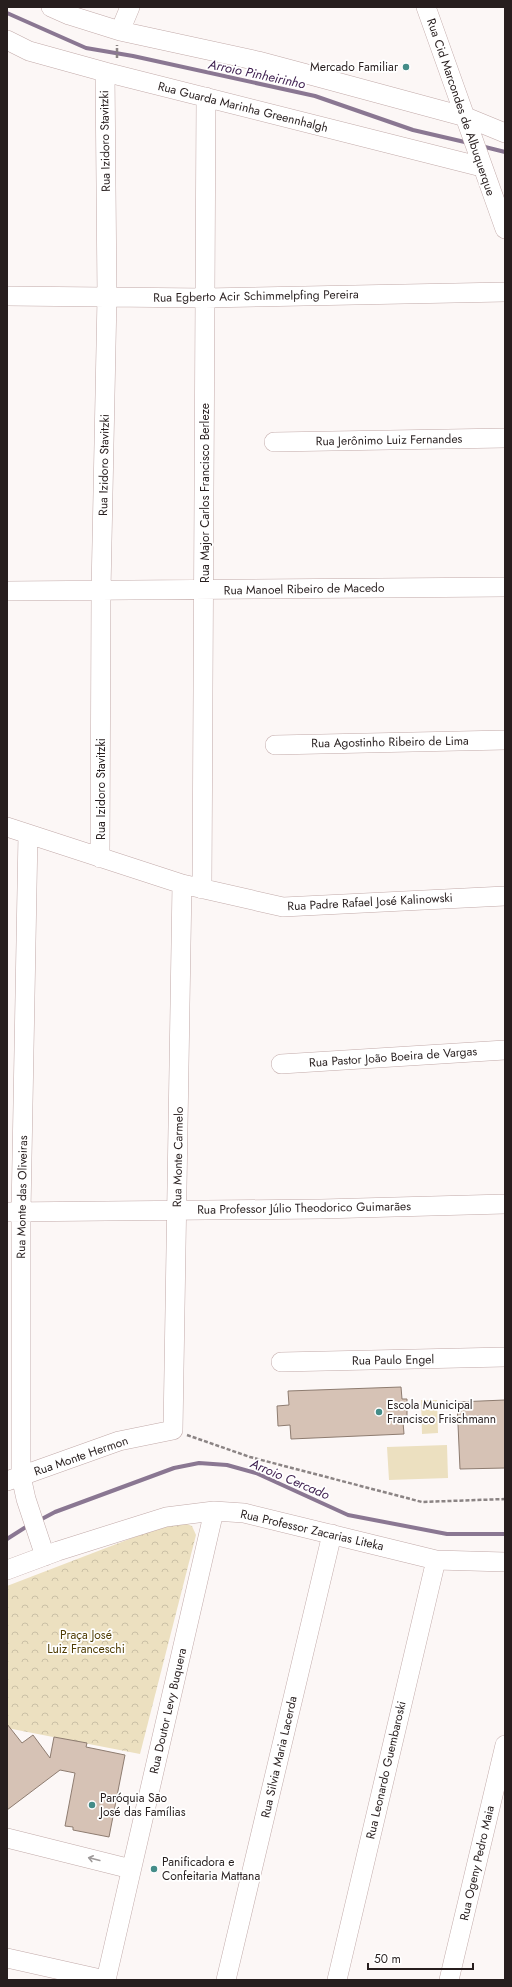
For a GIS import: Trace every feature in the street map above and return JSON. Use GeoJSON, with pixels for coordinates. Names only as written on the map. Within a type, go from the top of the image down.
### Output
{"type":"FeatureCollection","features":[{"type":"Feature","properties":{"kind":"street"},"geometry":{"type":"LineString","coordinates":[[51,7],[119,37],[258,61],[505,133]]}},
{"type":"Feature","properties":{"kind":"street"},"geometry":{"type":"LineString","coordinates":[[119,37],[130,7]]}},
{"type":"Feature","properties":{"kind":"street","name":"Rua Cid Marcondes de Albuquerque"},"geometry":{"type":"LineString","coordinates":[[426,7],[505,229]]}},
{"type":"Feature","properties":{"kind":"street","name":"Rua Guarda Marinha Greennhalgh"},"geometry":{"type":"LineString","coordinates":[[7,40],[29,51],[111,67],[206,97],[481,164]]}},
{"type":"Feature","properties":{"kind":"street","name":"Rua Izidoro Stavitzki"},"geometry":{"type":"LineString","coordinates":[[100,858],[101,590],[111,67]]}},
{"type":"Feature","properties":{"kind":"street","name":"Rua Major Carlos Francisco Berleze"},"geometry":{"type":"LineString","coordinates":[[202,889],[205,590],[206,97]]}},
{"type":"Feature","properties":{"kind":"street","name":"Rua Egberto Acir Schimmelpfing Pereira"},"geometry":{"type":"LineString","coordinates":[[7,296],[205,298],[505,292]]}},
{"type":"Feature","properties":{"kind":"street","name":"Rua Jerônimo Luiz Fernandes"},"geometry":{"type":"LineString","coordinates":[[274,442],[505,438]]}},
{"type":"Feature","properties":{"kind":"street","name":"Rua Manoel Ribeiro de Macedo"},"geometry":{"type":"LineString","coordinates":[[7,591],[505,587]]}},
{"type":"Feature","properties":{"kind":"street","name":"Rua Agostinho Ribeiro de Lima"},"geometry":{"type":"LineString","coordinates":[[275,745],[505,740]]}},
{"type":"Feature","properties":{"kind":"street","name":"Rua Padre Rafael José Kalinowski"},"geometry":{"type":"LineString","coordinates":[[7,827],[182,884],[283,907],[505,896]]}},
{"type":"Feature","properties":{"kind":"street","name":"Rua Monte das Oliveiras"},"geometry":{"type":"LineString","coordinates":[[28,834],[14,1212],[14,1478],[26,1499],[43,1547]]}},
{"type":"Feature","properties":{"kind":"street","name":"Rua Monte Carmelo"},"geometry":{"type":"LineString","coordinates":[[173,1430],[182,884]]}},
{"type":"Feature","properties":{"kind":"street","name":"Rua Pastor João Boeira de Vargas"},"geometry":{"type":"LineString","coordinates":[[281,1064],[505,1050]]}},
{"type":"Feature","properties":{"kind":"street","name":"Rua Professor Júlio Theodorico Guimarães"},"geometry":{"type":"LineString","coordinates":[[14,1212],[322,1209],[505,1204]]}},
{"type":"Feature","properties":{"kind":"street","name":"Rua Paulo Engel"},"geometry":{"type":"LineString","coordinates":[[281,1362],[505,1357]]}},
{"type":"Feature","properties":{"kind":"street","name":"Rua Monte Hermon"},"geometry":{"type":"LineString","coordinates":[[14,1478],[119,1441],[173,1430]]}},
{"type":"Feature","properties":{"kind":"street","name":"Rua Professor Zacarias Liteka"},"geometry":{"type":"LineString","coordinates":[[7,1570],[43,1547],[166,1517],[214,1511],[244,1513],[436,1560],[505,1562]]}},
{"type":"Feature","properties":{"kind":"street","name":"Rua Doutor Levy Buquera"},"geometry":{"type":"LineString","coordinates":[[105,1980],[214,1511]]}},
{"type":"Feature","properties":{"kind":"street","name":"Rua Silvia Maria Lacerda"},"geometry":{"type":"LineString","coordinates":[[226,1980],[332,1534]]}},
{"type":"Feature","properties":{"kind":"street","name":"Rua Leonardo Guembaroski"},"geometry":{"type":"LineString","coordinates":[[336,1980],[436,1560]]}},
{"type":"Feature","properties":{"kind":"street","name":"Rua Ogeny Pedro Maia"},"geometry":{"type":"LineString","coordinates":[[449,1980],[505,1745]]}},
{"type":"Feature","properties":{"kind":"street"},"geometry":{"type":"LineString","coordinates":[[7,1838],[131,1869]]}},
{"type":"Feature","properties":{"kind":"street"},"geometry":{"type":"LineString","coordinates":[[7,1958],[105,1980]]}},
{"type":"Feature","properties":{"kind":"path"},"geometry":{"type":"LineString","coordinates":[[111,67],[119,37]]}},
{"type":"Feature","properties":{"kind":"path"},"geometry":{"type":"LineString","coordinates":[[173,1430],[250,1457],[422,1502],[505,1499]]}},
{"type":"Feature","properties":{"kind":"green space"},"geometry":{"type":"Polygon","coordinates":[[[421,1400],[437,1400],[438,1433],[422,1434],[421,1400]]]}},
{"type":"Feature","properties":{"kind":"green space"},"geometry":{"type":"Polygon","coordinates":[[[447,1445],[448,1478],[389,1480],[387,1447],[447,1445]]]}},
{"type":"Feature","properties":{"kind":"green space","name":"Praça José Luiz Franceschi"},"geometry":{"type":"Polygon","coordinates":[[[182,1522],[192,1526],[196,1535],[140,1754],[7,1728],[7,1586],[171,1523],[182,1522]]]}},
{"type":"Feature","properties":{"kind":"building"},"geometry":{"type":"Polygon","coordinates":[[[401,1387],[402,1399],[407,1399],[407,1421],[403,1422],[404,1434],[291,1439],[290,1425],[278,1426],[277,1406],[289,1405],[288,1391],[401,1387]]]}},
{"type":"Feature","properties":{"kind":"building"},"geometry":{"type":"Polygon","coordinates":[[[505,1400],[505,1468],[460,1469],[457,1402],[505,1400]]]}},
{"type":"Feature","properties":{"kind":"building"},"geometry":{"type":"Polygon","coordinates":[[[7,1724],[22,1743],[33,1735],[50,1758],[54,1737],[87,1743],[86,1747],[125,1755],[109,1837],[73,1830],[73,1827],[65,1826],[75,1773],[60,1770],[7,1810],[7,1724]]]}},
{"type":"Feature","properties":{"kind":"waterway","name":"Arroio Pinheirinho"},"geometry":{"type":"LineString","coordinates":[[7,13],[86,48],[133,56],[315,96],[413,130],[469,143]]}},
{"type":"Feature","properties":{"kind":"waterway","name":"Arroio Pinheirinho"},"geometry":{"type":"LineString","coordinates":[[481,146],[505,152]]}},
{"type":"Feature","properties":{"kind":"waterway","name":"Arroio Cercado"},"geometry":{"type":"LineString","coordinates":[[38,1521],[55,1512],[174,1468],[199,1463],[227,1465],[256,1473],[348,1515],[447,1534],[505,1534]]}},
{"type":"Feature","properties":{"kind":"waterway","name":"Arroio Cercado"},"geometry":{"type":"LineString","coordinates":[[7,1539],[29,1525]]}},
{"type":"Feature","properties":{"kind":"place","name":"Mercado Familiar"},"geometry":{"type":"Point","coordinates":[406,67]}},
{"type":"Feature","properties":{"kind":"place","name":"Escola Municipal Francisco Frischmann"},"geometry":{"type":"Point","coordinates":[379,1412]}},
{"type":"Feature","properties":{"kind":"place","name":"Paróquia São José das Famílias"},"geometry":{"type":"Point","coordinates":[92,1805]}},
{"type":"Feature","properties":{"kind":"place","name":"Panificadora e Confeitaria Mattana"},"geometry":{"type":"Point","coordinates":[154,1869]}}]}
